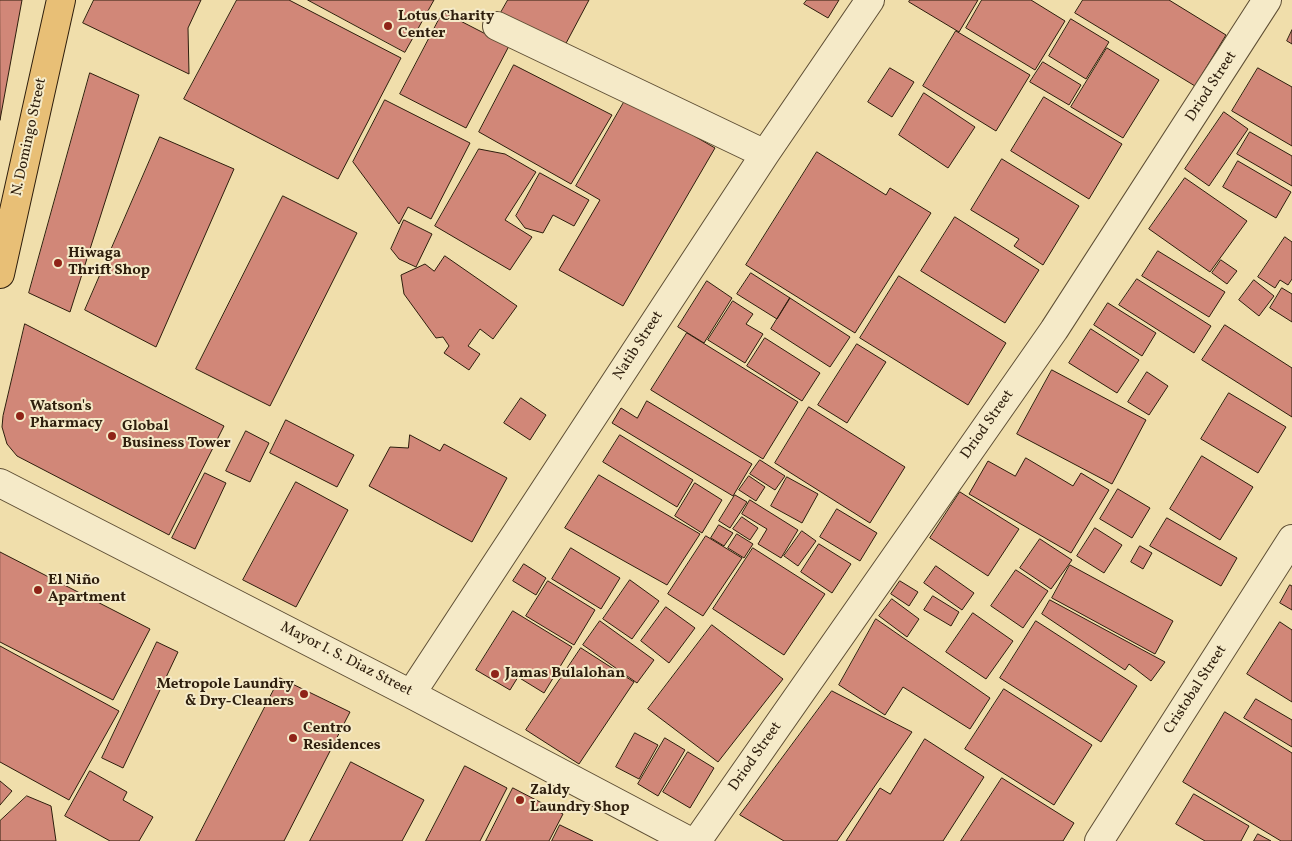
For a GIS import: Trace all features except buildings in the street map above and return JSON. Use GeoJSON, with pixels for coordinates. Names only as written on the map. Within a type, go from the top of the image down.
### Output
{"type":"FeatureCollection","features":[{"type":"Feature","properties":{"kind":"main road","name":"N. Domingo Street"},"geometry":{"type":"LineString","coordinates":[[0,274],[6,221],[61,0]]}},
{"type":"Feature","properties":{"kind":"street","name":"Natib Street"},"geometry":{"type":"LineString","coordinates":[[411,694],[766,154],[870,0]]}},
{"type":"Feature","properties":{"kind":"street","name":"Driod Street"},"geometry":{"type":"LineString","coordinates":[[697,841],[1054,330],[1267,0]]}},
{"type":"Feature","properties":{"kind":"street"},"geometry":{"type":"LineString","coordinates":[[497,26],[766,154]]}},
{"type":"Feature","properties":{"kind":"street","name":"Mayor I. S. Diaz Street"},"geometry":{"type":"LineString","coordinates":[[0,483],[411,694],[690,841]]}},
{"type":"Feature","properties":{"kind":"street","name":"Cristobal Street"},"geometry":{"type":"LineString","coordinates":[[1099,841],[1292,539]]}},
{"type":"Feature","properties":{"kind":"place","name":"Lotus Charity Center"},"geometry":{"type":"Point","coordinates":[388,26]}},
{"type":"Feature","properties":{"kind":"place","name":"Hiwaga Thrift Shop"},"geometry":{"type":"Point","coordinates":[58,263]}},
{"type":"Feature","properties":{"kind":"place","name":"Watson's Pharmacy"},"geometry":{"type":"Point","coordinates":[20,416]}},
{"type":"Feature","properties":{"kind":"place","name":"Global Business Tower"},"geometry":{"type":"Point","coordinates":[112,436]}},
{"type":"Feature","properties":{"kind":"place","name":"El Niño Apartment"},"geometry":{"type":"Point","coordinates":[38,590]}},
{"type":"Feature","properties":{"kind":"place","name":"Jamas Bulalohan"},"geometry":{"type":"Point","coordinates":[495,674]}},
{"type":"Feature","properties":{"kind":"place","name":"Metropole Laundry & Dry-Cleaners"},"geometry":{"type":"Point","coordinates":[304,694]}},
{"type":"Feature","properties":{"kind":"place","name":"Centro Residences"},"geometry":{"type":"Point","coordinates":[293,738]}},
{"type":"Feature","properties":{"kind":"place","name":"Zaldy Laundry Shop"},"geometry":{"type":"Point","coordinates":[520,800]}}]}
